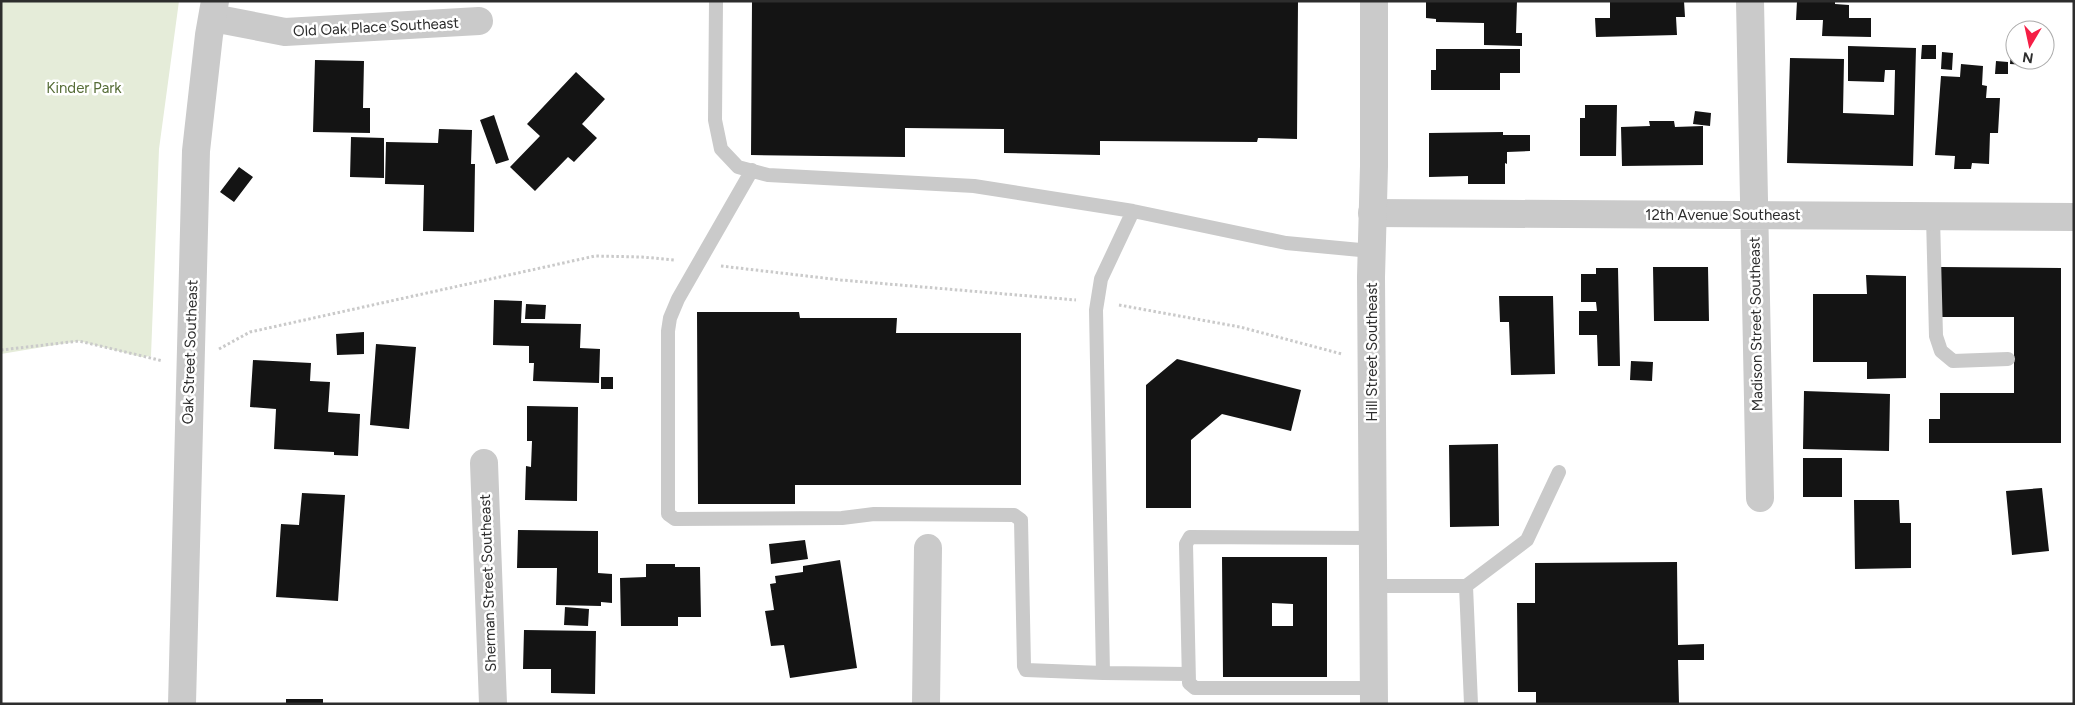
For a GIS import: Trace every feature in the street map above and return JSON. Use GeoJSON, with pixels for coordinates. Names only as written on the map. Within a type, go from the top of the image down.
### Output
{"type":"FeatureCollection","features":[{"type":"Feature","properties":{"kind":"street","name":"Hill Street Southeast"},"geometry":{"type":"LineString","coordinates":[[1374,1],[1374,166],[1372,213],[1374,696]]}},
{"type":"Feature","properties":{"kind":"street","name":"Madison Street Southeast"},"geometry":{"type":"LineString","coordinates":[[1750,1],[1760,498]]}},
{"type":"Feature","properties":{"kind":"street","name":"Old Oak Place Southeast"},"geometry":{"type":"LineString","coordinates":[[214,9],[285,32],[479,21]]}},
{"type":"Feature","properties":{"kind":"street","name":"Oak Street Southeast"},"geometry":{"type":"LineString","coordinates":[[182,704],[196,151],[209,35],[214,9]]}},
{"type":"Feature","properties":{"kind":"street","name":"12th Avenue Southeast"},"geometry":{"type":"LineString","coordinates":[[1372,213],[2074,217]]}},
{"type":"Feature","properties":{"kind":"street","name":"Sherman Street Southeast"},"geometry":{"type":"LineString","coordinates":[[484,463],[493,704]]}},
{"type":"Feature","properties":{"kind":"street"},"geometry":{"type":"LineString","coordinates":[[926,704],[928,548]]}},
{"type":"Feature","properties":{"kind":"lane"},"geometry":{"type":"LineString","coordinates":[[716,1],[715,120],[721,149],[738,167],[768,175],[974,186],[1133,211],[1286,244],[1372,251]]}},
{"type":"Feature","properties":{"kind":"lane"},"geometry":{"type":"LineString","coordinates":[[752,170],[678,299],[670,318],[668,331],[668,514],[675,519],[842,518],[874,514],[1014,515],[1021,520],[1024,666],[1026,670],[1188,674]]}},
{"type":"Feature","properties":{"kind":"lane"},"geometry":{"type":"LineString","coordinates":[[1103,673],[1096,310],[1101,279],[1133,211]]}},
{"type":"Feature","properties":{"kind":"lane"},"geometry":{"type":"LineString","coordinates":[[1933,217],[1936,336],[1941,351],[1953,361],[2008,359]]}},
{"type":"Feature","properties":{"kind":"lane"},"geometry":{"type":"LineString","coordinates":[[1374,586],[1466,586],[1527,540],[1559,472]]}},
{"type":"Feature","properties":{"kind":"lane"},"geometry":{"type":"LineString","coordinates":[[1373,538],[1190,537],[1186,544],[1188,674],[1189,683],[1195,688],[1374,696]]}},
{"type":"Feature","properties":{"kind":"lane"},"geometry":{"type":"LineString","coordinates":[[1466,586],[1471,704]]}},
{"type":"Feature","properties":{"kind":"green space","name":"Kinder Park"},"geometry":{"type":"Polygon","coordinates":[[[1,1],[179,1],[159,149],[151,356],[142,357],[79,341],[1,354],[1,1]]]}},
{"type":"Feature","properties":{"kind":"building"},"geometry":{"type":"Polygon","coordinates":[[[752,1],[1298,1],[1297,139],[1258,138],[1257,142],[1100,141],[1100,155],[1004,153],[1004,129],[905,128],[905,157],[751,155],[752,1]]]}},
{"type":"Feature","properties":{"kind":"building"},"geometry":{"type":"Polygon","coordinates":[[[1426,1],[1517,1],[1516,33],[1522,33],[1522,46],[1484,45],[1484,23],[1436,22],[1436,19],[1426,18],[1426,1]]]}},
{"type":"Feature","properties":{"kind":"building"},"geometry":{"type":"Polygon","coordinates":[[[1610,1],[1684,1],[1685,17],[1676,17],[1677,35],[1596,37],[1595,18],[1610,18],[1610,1]]]}},
{"type":"Feature","properties":{"kind":"building"},"geometry":{"type":"Polygon","coordinates":[[[1797,1],[1835,1],[1835,4],[1849,5],[1849,18],[1871,18],[1871,37],[1822,36],[1823,20],[1796,20],[1797,1]]]}},
{"type":"Feature","properties":{"kind":"building"},"geometry":{"type":"Polygon","coordinates":[[[1922,45],[1936,45],[1936,59],[1921,59],[1922,45]]]}},
{"type":"Feature","properties":{"kind":"building"},"geometry":{"type":"Polygon","coordinates":[[[1848,46],[1916,48],[1913,166],[1787,163],[1790,58],[1844,59],[1843,113],[1894,115],[1895,70],[1885,70],[1884,82],[1848,81],[1848,46]]]}},
{"type":"Feature","properties":{"kind":"building"},"geometry":{"type":"Polygon","coordinates":[[[1436,49],[1520,49],[1520,73],[1500,73],[1500,90],[1431,90],[1431,70],[1436,70],[1436,49]]]}},
{"type":"Feature","properties":{"kind":"building"},"geometry":{"type":"Polygon","coordinates":[[[1942,52],[1953,53],[1952,70],[1941,69],[1942,52]]]}},
{"type":"Feature","properties":{"kind":"building"},"geometry":{"type":"Polygon","coordinates":[[[315,60],[364,61],[363,108],[370,108],[370,133],[313,132],[315,60]]]}},
{"type":"Feature","properties":{"kind":"building"},"geometry":{"type":"Polygon","coordinates":[[[1996,61],[2005,62],[2005,70],[2008,70],[2008,74],[1995,74],[1996,61]]]}},
{"type":"Feature","properties":{"kind":"building"},"geometry":{"type":"Polygon","coordinates":[[[1961,64],[1983,66],[1982,85],[1987,86],[1986,98],[2000,98],[1998,133],[1990,133],[1989,164],[1972,163],[1971,169],[1954,169],[1955,156],[1935,155],[1941,76],[1960,77],[1961,64]]]}},
{"type":"Feature","properties":{"kind":"building"},"geometry":{"type":"Polygon","coordinates":[[[576,72],[605,99],[582,124],[597,138],[574,162],[568,157],[535,191],[510,167],[540,136],[527,124],[576,72]]]}},
{"type":"Feature","properties":{"kind":"building"},"geometry":{"type":"Polygon","coordinates":[[[1585,105],[1617,105],[1616,156],[1580,156],[1580,118],[1585,118],[1585,105]]]}},
{"type":"Feature","properties":{"kind":"building"},"geometry":{"type":"Polygon","coordinates":[[[1695,111],[1711,113],[1710,126],[1693,124],[1695,111]]]}},
{"type":"Feature","properties":{"kind":"building"},"geometry":{"type":"Polygon","coordinates":[[[494,115],[509,160],[496,164],[480,120],[494,115]]]}},
{"type":"Feature","properties":{"kind":"building"},"geometry":{"type":"Polygon","coordinates":[[[1649,121],[1674,121],[1675,127],[1703,126],[1703,165],[1622,166],[1621,127],[1650,126],[1649,121]]]}},
{"type":"Feature","properties":{"kind":"building"},"geometry":{"type":"Polygon","coordinates":[[[439,129],[472,130],[471,164],[475,164],[474,232],[423,231],[424,185],[385,184],[386,142],[438,143],[439,129]]]}},
{"type":"Feature","properties":{"kind":"building"},"geometry":{"type":"Polygon","coordinates":[[[1503,132],[1503,135],[1530,135],[1530,151],[1507,152],[1505,184],[1468,184],[1468,176],[1429,177],[1429,133],[1503,132]]]}},
{"type":"Feature","properties":{"kind":"building"},"geometry":{"type":"Polygon","coordinates":[[[351,137],[384,138],[384,178],[350,177],[351,137]]]}},
{"type":"Feature","properties":{"kind":"building"},"geometry":{"type":"Polygon","coordinates":[[[239,167],[253,177],[234,202],[220,192],[239,167]]]}},
{"type":"Feature","properties":{"kind":"building"},"geometry":{"type":"Polygon","coordinates":[[[1653,267],[1708,267],[1709,321],[1654,321],[1653,267]]]}},
{"type":"Feature","properties":{"kind":"building"},"geometry":{"type":"Polygon","coordinates":[[[1941,267],[2061,268],[2061,443],[1929,443],[1929,419],[1940,419],[1940,393],[2014,393],[2014,317],[1941,317],[1941,267]]]}},
{"type":"Feature","properties":{"kind":"building"},"geometry":{"type":"Polygon","coordinates":[[[1596,268],[1618,268],[1620,366],[1598,366],[1597,335],[1579,335],[1579,311],[1597,311],[1596,302],[1581,302],[1581,274],[1596,274],[1596,268]]]}},
{"type":"Feature","properties":{"kind":"building"},"geometry":{"type":"Polygon","coordinates":[[[1866,275],[1906,276],[1906,378],[1867,379],[1867,362],[1813,362],[1813,294],[1867,294],[1866,275]]]}},
{"type":"Feature","properties":{"kind":"building"},"geometry":{"type":"Polygon","coordinates":[[[1499,296],[1553,296],[1555,374],[1511,375],[1509,322],[1500,322],[1499,296]]]}},
{"type":"Feature","properties":{"kind":"building"},"geometry":{"type":"Polygon","coordinates":[[[494,300],[522,301],[521,323],[581,324],[580,348],[600,349],[599,383],[533,381],[534,363],[529,363],[529,346],[493,345],[494,300]]]}},
{"type":"Feature","properties":{"kind":"building"},"geometry":{"type":"Polygon","coordinates":[[[526,304],[546,305],[545,319],[525,319],[526,304]]]}},
{"type":"Feature","properties":{"kind":"building"},"geometry":{"type":"Polygon","coordinates":[[[697,312],[799,312],[800,318],[897,318],[896,333],[1021,333],[1021,485],[795,485],[795,504],[698,504],[697,312]]]}},
{"type":"Feature","properties":{"kind":"building"},"geometry":{"type":"Polygon","coordinates":[[[364,332],[364,354],[337,355],[336,334],[364,332]]]}},
{"type":"Feature","properties":{"kind":"building"},"geometry":{"type":"Polygon","coordinates":[[[376,344],[416,347],[409,429],[370,425],[376,344]]]}},
{"type":"Feature","properties":{"kind":"building"},"geometry":{"type":"Polygon","coordinates":[[[1177,359],[1301,390],[1291,431],[1222,414],[1191,440],[1191,508],[1146,508],[1146,385],[1177,359]]]}},
{"type":"Feature","properties":{"kind":"building"},"geometry":{"type":"Polygon","coordinates":[[[253,360],[311,363],[310,381],[330,382],[328,412],[360,414],[358,456],[334,455],[334,452],[274,449],[276,409],[250,407],[253,360]]]}},
{"type":"Feature","properties":{"kind":"building"},"geometry":{"type":"Polygon","coordinates":[[[1631,361],[1653,362],[1652,381],[1630,380],[1631,361]]]}},
{"type":"Feature","properties":{"kind":"building"},"geometry":{"type":"Polygon","coordinates":[[[601,377],[613,377],[613,389],[601,389],[601,377]]]}},
{"type":"Feature","properties":{"kind":"building"},"geometry":{"type":"Polygon","coordinates":[[[1804,391],[1890,394],[1889,451],[1803,449],[1804,391]]]}},
{"type":"Feature","properties":{"kind":"building"},"geometry":{"type":"Polygon","coordinates":[[[527,406],[578,407],[577,501],[525,500],[526,466],[531,467],[532,441],[527,441],[527,406]]]}},
{"type":"Feature","properties":{"kind":"building"},"geometry":{"type":"Polygon","coordinates":[[[1498,444],[1499,526],[1450,527],[1449,445],[1498,444]]]}},
{"type":"Feature","properties":{"kind":"building"},"geometry":{"type":"Polygon","coordinates":[[[1803,458],[1842,458],[1842,497],[1803,497],[1803,458]]]}},
{"type":"Feature","properties":{"kind":"building"},"geometry":{"type":"Polygon","coordinates":[[[2042,488],[2049,551],[2012,555],[2006,491],[2042,488]]]}},
{"type":"Feature","properties":{"kind":"building"},"geometry":{"type":"Polygon","coordinates":[[[302,493],[345,495],[338,601],[276,597],[281,524],[299,525],[302,493]]]}},
{"type":"Feature","properties":{"kind":"building"},"geometry":{"type":"Polygon","coordinates":[[[1854,500],[1899,500],[1900,523],[1911,523],[1911,568],[1855,569],[1854,500]]]}},
{"type":"Feature","properties":{"kind":"building"},"geometry":{"type":"Polygon","coordinates":[[[518,530],[598,531],[598,573],[612,574],[612,603],[601,602],[601,606],[556,605],[557,568],[517,568],[518,530]]]}},
{"type":"Feature","properties":{"kind":"building"},"geometry":{"type":"Polygon","coordinates":[[[805,540],[808,559],[771,564],[769,544],[805,540]]]}},
{"type":"Feature","properties":{"kind":"building"},"geometry":{"type":"Polygon","coordinates":[[[1222,557],[1327,557],[1327,677],[1223,677],[1222,557]],[[1272,603],[1272,626],[1293,626],[1293,604],[1272,603]]]}},
{"type":"Feature","properties":{"kind":"building"},"geometry":{"type":"Polygon","coordinates":[[[840,560],[857,668],[790,678],[784,645],[771,646],[765,611],[774,610],[770,584],[776,583],[775,576],[803,572],[803,566],[840,560]]]}},
{"type":"Feature","properties":{"kind":"building"},"geometry":{"type":"Polygon","coordinates":[[[1677,562],[1678,645],[1704,644],[1704,660],[1678,660],[1679,704],[1536,704],[1536,692],[1518,692],[1517,603],[1535,603],[1535,563],[1677,562]]]}},
{"type":"Feature","properties":{"kind":"building"},"geometry":{"type":"Polygon","coordinates":[[[646,564],[675,564],[675,567],[700,567],[701,617],[678,617],[678,626],[621,626],[620,578],[646,577],[646,564]]]}},
{"type":"Feature","properties":{"kind":"building"},"geometry":{"type":"Polygon","coordinates":[[[565,607],[589,609],[588,626],[564,625],[565,607]]]}},
{"type":"Feature","properties":{"kind":"building"},"geometry":{"type":"Polygon","coordinates":[[[524,630],[596,631],[595,694],[551,693],[551,669],[523,669],[524,630]]]}},
{"type":"Feature","properties":{"kind":"building"},"geometry":{"type":"Polygon","coordinates":[[[286,699],[323,699],[323,704],[286,704],[286,699]]]}}]}
